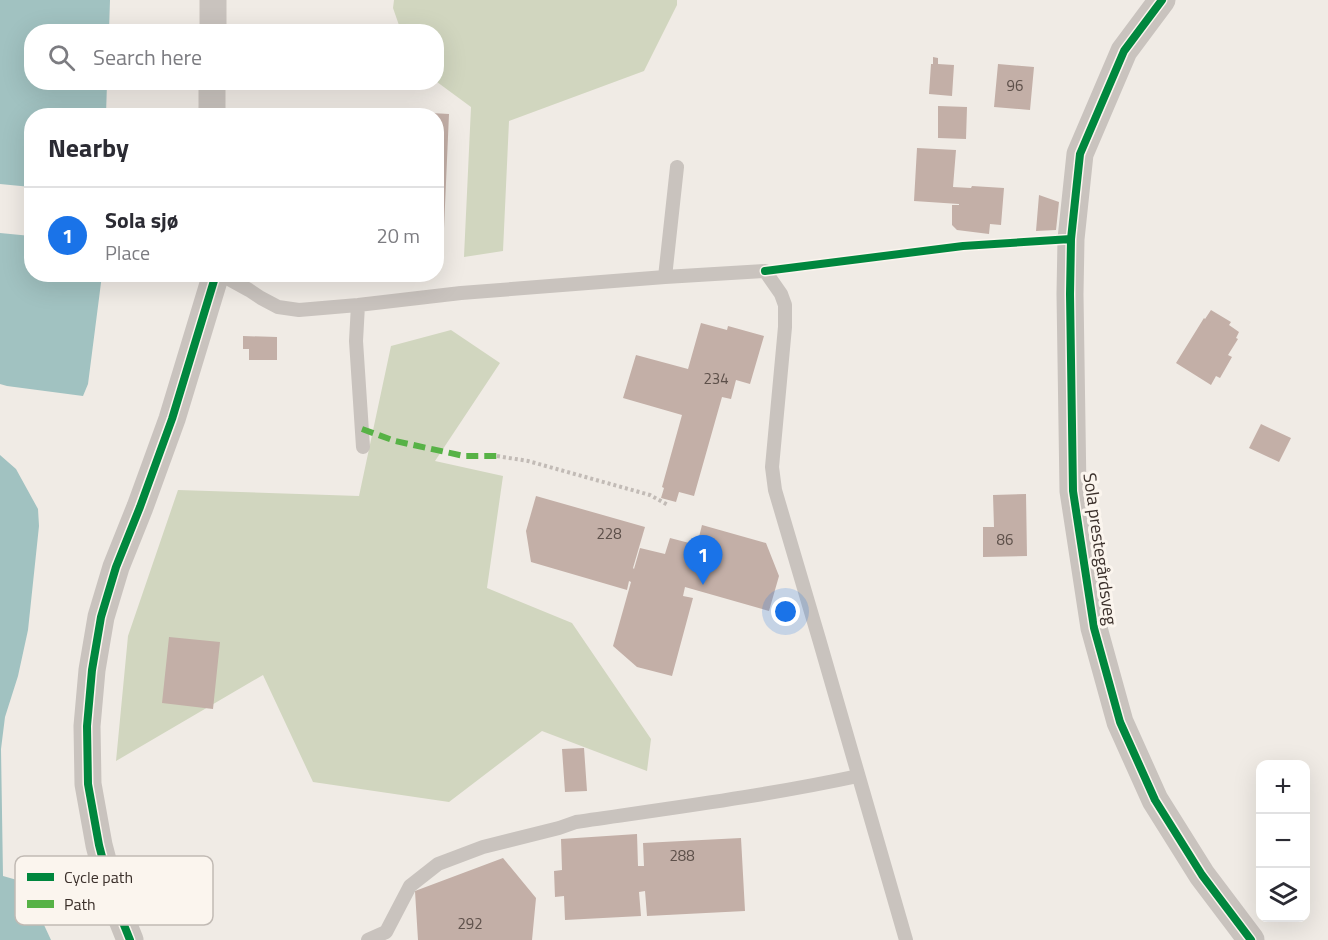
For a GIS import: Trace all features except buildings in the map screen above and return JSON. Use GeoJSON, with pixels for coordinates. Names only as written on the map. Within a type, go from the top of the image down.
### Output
{"type":"FeatureCollection","features":[{"type":"Feature","properties":{"kind":"street"},"geometry":{"type":"LineString","coordinates":[[213,0],[213,24]]}},
{"type":"Feature","properties":{"kind":"street","name":"Sola prestegårdsveg"},"geometry":{"type":"LineString","coordinates":[[1162,0],[1124,51],[1080,154],[1071,239],[1070,283],[1074,491],[1094,628],[1120,722],[1155,800],[1202,875],[1251,940]]}},
{"type":"Feature","properties":{"kind":"street"},"geometry":{"type":"LineString","coordinates":[[212,90],[212,108]]}},
{"type":"Feature","properties":{"kind":"street"},"geometry":{"type":"LineString","coordinates":[[102,856],[88,784],[87,726],[92,669],[102,617],[116,567],[172,419],[215,282]]}},
{"type":"Feature","properties":{"kind":"street"},"geometry":{"type":"LineString","coordinates":[[124,925],[130,940]]}},
{"type":"Feature","properties":{"kind":"lane"},"geometry":{"type":"LineString","coordinates":[[665,277],[677,167]]}},
{"type":"Feature","properties":{"kind":"lane"},"geometry":{"type":"LineString","coordinates":[[234,282],[278,307],[299,310],[461,293],[765,271],[781,294],[785,305],[772,467],[775,490],[906,940]]}},
{"type":"Feature","properties":{"kind":"lane"},"geometry":{"type":"LineString","coordinates":[[358,305],[356,341],[363,447]]}},
{"type":"Feature","properties":{"kind":"lane"},"geometry":{"type":"LineString","coordinates":[[368,940],[386,932],[410,886],[438,864],[483,847],[576,822],[698,804],[858,776]]}},
{"type":"Feature","properties":{"kind":"path"},"geometry":{"type":"LineString","coordinates":[[497,456],[528,461],[650,495],[668,505]]}},
{"type":"Feature","properties":{"kind":"green space"},"geometry":{"type":"Polygon","coordinates":[[[394,0],[677,0],[677,5],[644,71],[509,121],[503,251],[464,257],[471,107],[444,87],[444,24],[399,24],[393,8],[394,0]]]}},
{"type":"Feature","properties":{"kind":"green space"},"geometry":{"type":"Polygon","coordinates":[[[451,330],[500,363],[435,461],[503,476],[487,588],[572,623],[651,739],[647,771],[542,731],[449,802],[313,782],[263,675],[116,761],[128,636],[178,490],[359,496],[391,346],[451,330]]]}},
{"type":"Feature","properties":{"kind":"water"},"geometry":{"type":"Polygon","coordinates":[[[0,0],[110,0],[109,24],[24,24],[24,90],[107,90],[106,108],[24,108],[24,186],[0,184],[0,0]]]}},
{"type":"Feature","properties":{"kind":"water"},"geometry":{"type":"Polygon","coordinates":[[[0,233],[24,235],[24,282],[101,282],[88,384],[83,396],[0,384],[0,233]]]}},
{"type":"Feature","properties":{"kind":"water"},"geometry":{"type":"Polygon","coordinates":[[[0,455],[16,469],[38,509],[39,526],[28,630],[18,676],[5,717],[1,749],[3,876],[15,879],[15,925],[44,925],[51,940],[0,940],[0,455]]]}},
{"type":"Feature","properties":{"kind":"marked path"},"geometry":{"type":"LineString","coordinates":[[362,429],[395,441],[464,456],[497,456]]}},
{"type":"Feature","properties":{"kind":"cycle path"},"geometry":{"type":"LineString","coordinates":[[1162,0],[1124,51],[1080,154],[1071,239],[1073,491],[1094,628],[1120,722],[1155,800],[1202,875],[1251,940]]}},
{"type":"Feature","properties":{"kind":"cycle path"},"geometry":{"type":"LineString","coordinates":[[765,271],[963,246],[1071,239]]}},
{"type":"Feature","properties":{"kind":"cycle path"},"geometry":{"type":"LineString","coordinates":[[102,856],[88,784],[87,726],[92,670],[101,617],[116,567],[172,419],[214,282]]}},
{"type":"Feature","properties":{"kind":"cycle path"},"geometry":{"type":"LineString","coordinates":[[124,925],[130,940]]}},
{"type":"Feature","properties":{"kind":"place","name":"Sola sjø"},"geometry":{"type":"Point","coordinates":[703,585]}}]}
